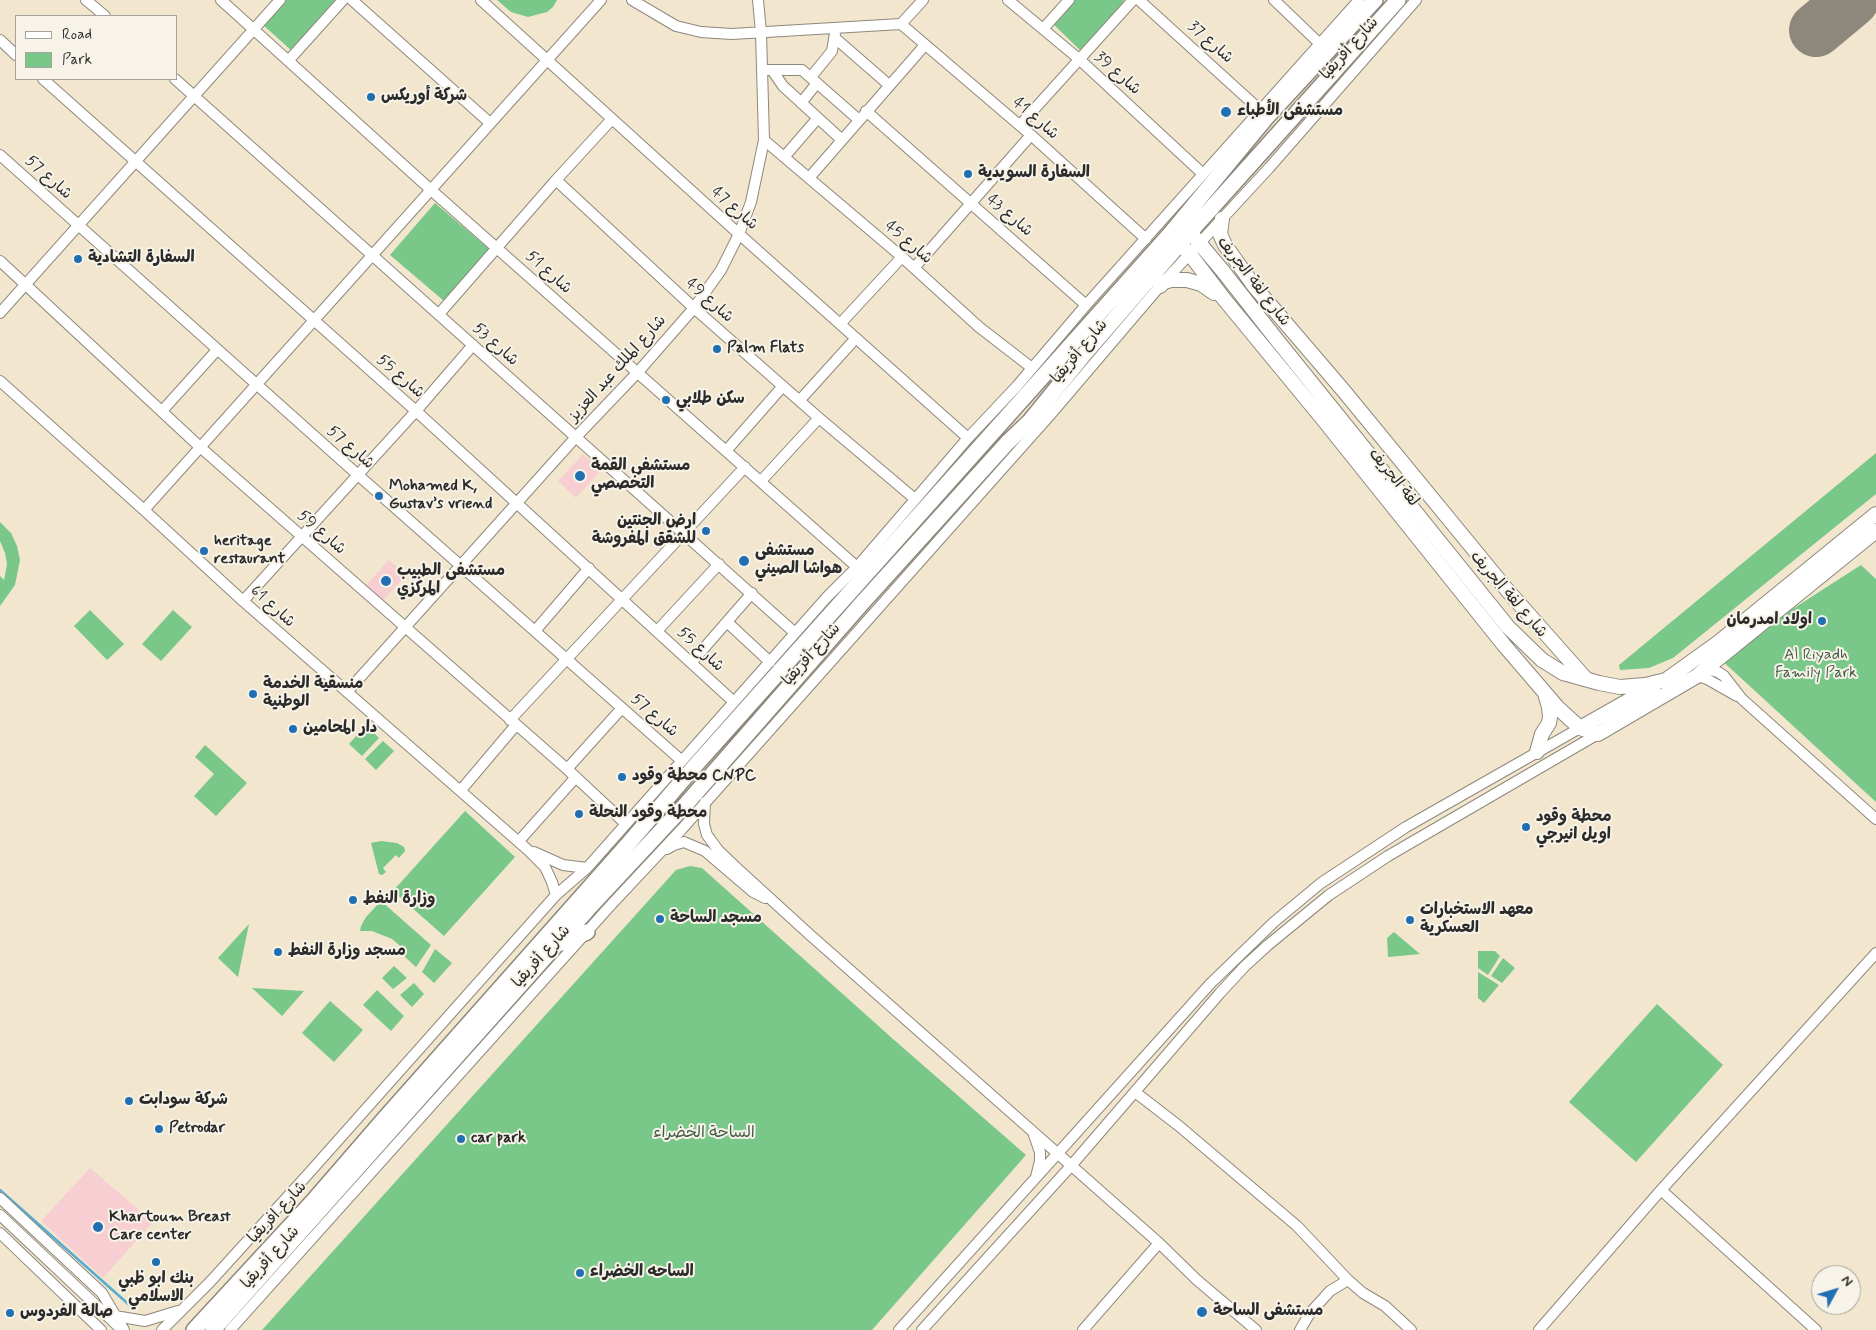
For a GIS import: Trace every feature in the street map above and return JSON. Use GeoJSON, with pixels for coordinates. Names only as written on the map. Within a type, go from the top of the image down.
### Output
{"type":"FeatureCollection","features":[{"type":"Feature","properties":{"kind":"highway","name":"شارع أفريقيا"},"geometry":{"type":"LineString","coordinates":[[391,1121],[557,945],[687,803],[811,661],[1007,443],[1030,421],[1086,352],[1180,244],[1266,118],[1375,0]]}},
{"type":"Feature","properties":{"kind":"highway","name":"شارع أفريقيا"},"geometry":{"type":"LineString","coordinates":[[1189,232],[1398,0]]}},
{"type":"Feature","properties":{"kind":"highway","name":"شارع أفريقيا"},"geometry":{"type":"LineString","coordinates":[[391,1121],[693,768],[1017,406],[1180,244]]}},
{"type":"Feature","properties":{"kind":"highway"},"geometry":{"type":"LineString","coordinates":[[1017,386],[1017,406]]}},
{"type":"Feature","properties":{"kind":"highway"},"geometry":{"type":"LineString","coordinates":[[1030,421],[1051,414]]}},
{"type":"Feature","properties":{"kind":"highway"},"geometry":{"type":"LineString","coordinates":[[899,539],[912,549]]}},
{"type":"Feature","properties":{"kind":"highway"},"geometry":{"type":"LineString","coordinates":[[811,661],[816,676]]}},
{"type":"Feature","properties":{"kind":"highway"},"geometry":{"type":"LineString","coordinates":[[557,945],[587,932]]}},
{"type":"Feature","properties":{"kind":"highway","name":"شارع افريقيا"},"geometry":{"type":"LineString","coordinates":[[194,1330],[315,1199],[391,1121]]}},
{"type":"Feature","properties":{"kind":"highway","name":"شارع افريقيا"},"geometry":{"type":"LineString","coordinates":[[213,1330],[391,1121]]}},
{"type":"Feature","properties":{"kind":"main road"},"geometry":{"type":"LineString","coordinates":[[1222,219],[1220,234],[1225,245],[1259,292],[1328,372],[1508,591],[1585,678]]}},
{"type":"Feature","properties":{"kind":"main road","name":"شارع لفة الجريف"},"geometry":{"type":"LineString","coordinates":[[1189,232],[1508,627],[1542,660],[1563,673],[1585,678],[1599,684],[1620,687],[1645,685],[1666,680],[1719,642],[1876,514]]}},
{"type":"Feature","properties":{"kind":"main road","name":"لفة الجريف"},"geometry":{"type":"LineString","coordinates":[[1180,244],[1545,694],[1580,728],[1598,734]]}},
{"type":"Feature","properties":{"kind":"main road"},"geometry":{"type":"LineString","coordinates":[[1160,286],[1164,282],[1171,280],[1188,280],[1201,284],[1224,300]]}},
{"type":"Feature","properties":{"kind":"main road"},"geometry":{"type":"LineString","coordinates":[[1598,734],[1702,672],[1876,531]]}},
{"type":"Feature","properties":{"kind":"main road"},"geometry":{"type":"LineString","coordinates":[[1580,728],[1666,680]]}},
{"type":"Feature","properties":{"kind":"main road"},"geometry":{"type":"LineString","coordinates":[[1537,752],[1542,734],[1550,717],[1545,694]]}},
{"type":"Feature","properties":{"kind":"street","name":"شارع 51"},"geometry":{"type":"LineString","coordinates":[[221,0],[430,189],[857,567]]}},
{"type":"Feature","properties":{"kind":"street"},"geometry":{"type":"LineString","coordinates":[[0,313],[280,0]]}},
{"type":"Feature","properties":{"kind":"street"},"geometry":{"type":"LineString","coordinates":[[289,60],[343,0]]}},
{"type":"Feature","properties":{"kind":"street"},"geometry":{"type":"LineString","coordinates":[[352,0],[490,123]]}},
{"type":"Feature","properties":{"kind":"street","name":"شارع 47"},"geometry":{"type":"LineString","coordinates":[[481,0],[968,438]]}},
{"type":"Feature","properties":{"kind":"street"},"geometry":{"type":"LineString","coordinates":[[144,510],[601,0]]}},
{"type":"Feature","properties":{"kind":"street"},"geometry":{"type":"LineString","coordinates":[[632,0],[669,22],[687,29],[714,34],[761,32],[835,33],[902,24],[923,0]]}},
{"type":"Feature","properties":{"kind":"street","name":"شارع 39"},"geometry":{"type":"LineString","coordinates":[[1008,0],[1079,60],[1203,174]]}},
{"type":"Feature","properties":{"kind":"street"},"geometry":{"type":"LineString","coordinates":[[1043,29],[1069,0]]}},
{"type":"Feature","properties":{"kind":"street"},"geometry":{"type":"LineString","coordinates":[[1020,126],[1133,0]]}},
{"type":"Feature","properties":{"kind":"street","name":"شارع 37"},"geometry":{"type":"LineString","coordinates":[[1139,0],[1260,110]]}},
{"type":"Feature","properties":{"kind":"street"},"geometry":{"type":"LineString","coordinates":[[1274,0],[1319,43]]}},
{"type":"Feature","properties":{"kind":"street","name":"شارع أفريقيا"},"geometry":{"type":"LineString","coordinates":[[162,1330],[210,1282],[316,1166],[556,895],[587,868],[827,597],[857,567],[968,438],[1017,386],[1086,305],[1359,0]]}},
{"type":"Feature","properties":{"kind":"street","name":"شارع أفريقيا"},"geometry":{"type":"LineString","coordinates":[[1189,232],[1222,219],[1416,0]]}},
{"type":"Feature","properties":{"kind":"street","name":"شارع الملك عبد العزيز"},"geometry":{"type":"LineString","coordinates":[[347,692],[576,437],[638,372],[694,308],[721,270],[739,234],[751,202],[764,140],[767,70],[756,1]]}},
{"type":"Feature","properties":{"kind":"street"},"geometry":{"type":"LineString","coordinates":[[92,2],[104,15]]}},
{"type":"Feature","properties":{"kind":"street","name":"شارع 41"},"geometry":{"type":"LineString","coordinates":[[902,24],[1031,135],[1146,239]]}},
{"type":"Feature","properties":{"kind":"street"},"geometry":{"type":"LineString","coordinates":[[801,103],[832,50],[835,33]]}},
{"type":"Feature","properties":{"kind":"street"},"geometry":{"type":"LineString","coordinates":[[835,33],[889,85]]}},
{"type":"Feature","properties":{"kind":"street"},"geometry":{"type":"LineString","coordinates":[[0,40],[15,54]]}},
{"type":"Feature","properties":{"kind":"street"},"geometry":{"type":"LineString","coordinates":[[810,178],[925,45]]}},
{"type":"Feature","properties":{"kind":"street"},"geometry":{"type":"LineString","coordinates":[[767,70],[800,69],[859,120]]}},
{"type":"Feature","properties":{"kind":"street"},"geometry":{"type":"LineString","coordinates":[[767,70],[817,119],[842,140]]}},
{"type":"Feature","properties":{"kind":"street","name":"شارع 55"},"geometry":{"type":"LineString","coordinates":[[44,80],[416,411],[734,702]]}},
{"type":"Feature","properties":{"kind":"street","name":"شارع 53"},"geometry":{"type":"LineString","coordinates":[[176,80],[795,633]]}},
{"type":"Feature","properties":{"kind":"street","name":"شارع 43"},"geometry":{"type":"LineString","coordinates":[[866,111],[1086,305]]}},
{"type":"Feature","properties":{"kind":"street"},"geometry":{"type":"LineString","coordinates":[[439,314],[612,119]]}},
{"type":"Feature","properties":{"kind":"street"},"geometry":{"type":"LineString","coordinates":[[784,156],[817,119]]}},
{"type":"Feature","properties":{"kind":"street"},"geometry":{"type":"LineString","coordinates":[[914,268],[1031,135]]}},
{"type":"Feature","properties":{"kind":"street","name":"شارع 45"},"geometry":{"type":"LineString","coordinates":[[764,140],[902,257],[979,327],[1032,368]]}},
{"type":"Feature","properties":{"kind":"street","name":"شارع 57"},"geometry":{"type":"LineString","coordinates":[[0,155],[256,385],[682,761]]}},
{"type":"Feature","properties":{"kind":"street","name":"شارع 49"},"geometry":{"type":"LineString","coordinates":[[556,180],[694,308],[914,499]]}},
{"type":"Feature","properties":{"kind":"street","name":"شارع أفريقيا"},"geometry":{"type":"LineString","coordinates":[[230,1330],[706,802],[816,676],[1051,414],[1160,286],[1180,244]]}},
{"type":"Feature","properties":{"kind":"street"},"geometry":{"type":"LineString","coordinates":[[840,324],[902,257]]}},
{"type":"Feature","properties":{"kind":"street","name":"شارع 59"},"geometry":{"type":"LineString","coordinates":[[0,261],[200,447],[626,824]]}},
{"type":"Feature","properties":{"kind":"street"},"geometry":{"type":"LineString","coordinates":[[800,400],[856,338]]}},
{"type":"Feature","properties":{"kind":"street"},"geometry":{"type":"LineString","coordinates":[[243,601],[416,411],[473,345]]}},
{"type":"Feature","properties":{"kind":"street"},"geometry":{"type":"LineString","coordinates":[[162,410],[217,350]]}},
{"type":"Feature","properties":{"kind":"street","name":"شارع 61"},"geometry":{"type":"LineString","coordinates":[[0,381],[243,601],[519,841],[544,867],[556,895]]}},
{"type":"Feature","properties":{"kind":"street"},"geometry":{"type":"LineString","coordinates":[[726,450],[783,386]]}},
{"type":"Feature","properties":{"kind":"street"},"geometry":{"type":"LineString","coordinates":[[761,481],[819,418]]}},
{"type":"Feature","properties":{"kind":"street"},"geometry":{"type":"LineString","coordinates":[[461,790],[513,722],[566,659],[745,467]]}},
{"type":"Feature","properties":{"kind":"street"},"geometry":{"type":"LineString","coordinates":[[657,631],[719,564]]}},
{"type":"Feature","properties":{"kind":"street"},"geometry":{"type":"LineString","coordinates":[[535,631],[589,568]]}},
{"type":"Feature","properties":{"kind":"street"},"geometry":{"type":"LineString","coordinates":[[691,663],[752,593]]}},
{"type":"Feature","properties":{"kind":"street"},"geometry":{"type":"LineString","coordinates":[[727,622],[770,662]]}},
{"type":"Feature","properties":{"kind":"street"},"geometry":{"type":"LineString","coordinates":[[1702,672],[1707,679],[1742,699],[1876,819]]}},
{"type":"Feature","properties":{"kind":"street"},"geometry":{"type":"LineString","coordinates":[[567,770],[622,708]]}},
{"type":"Feature","properties":{"kind":"street"},"geometry":{"type":"LineString","coordinates":[[899,1330],[1210,984],[1261,934],[1321,883],[1406,827],[1580,728]]}},
{"type":"Feature","properties":{"kind":"street"},"geometry":{"type":"LineString","coordinates":[[922,1330],[1070,1166],[1220,993],[1268,945],[1329,895],[1415,839],[1598,734]]}},
{"type":"Feature","properties":{"kind":"street"},"geometry":{"type":"LineString","coordinates":[[519,841],[576,778]]}},
{"type":"Feature","properties":{"kind":"street"},"geometry":{"type":"LineString","coordinates":[[706,802],[704,824],[707,835],[772,902],[1158,1243],[1197,1280],[1256,1330]]}},
{"type":"Feature","properties":{"kind":"street"},"geometry":{"type":"LineString","coordinates":[[657,856],[674,845],[684,842],[695,846],[706,851],[753,892],[772,902]]}},
{"type":"Feature","properties":{"kind":"street"},"geometry":{"type":"LineString","coordinates":[[528,850],[563,865],[587,868]]}},
{"type":"Feature","properties":{"kind":"street"},"geometry":{"type":"LineString","coordinates":[[1321,883],[1329,895]]}},
{"type":"Feature","properties":{"kind":"street"},"geometry":{"type":"LineString","coordinates":[[1539,1330],[1661,1190],[1876,953]]}},
{"type":"Feature","properties":{"kind":"street"},"geometry":{"type":"LineString","coordinates":[[1210,984],[1220,993]]}},
{"type":"Feature","properties":{"kind":"street"},"geometry":{"type":"LineString","coordinates":[[1135,1092],[1179,1126],[1297,1226],[1348,1280],[1363,1293],[1385,1306],[1411,1330]]}},
{"type":"Feature","properties":{"kind":"street"},"geometry":{"type":"LineString","coordinates":[[1034,1134],[1040,1152],[1040,1161],[1035,1179]]}},
{"type":"Feature","properties":{"kind":"street"},"geometry":{"type":"LineString","coordinates":[[1661,1190],[1816,1330]]}},
{"type":"Feature","properties":{"kind":"street"},"geometry":{"type":"LineString","coordinates":[[0,1198],[102,1293],[117,1316],[123,1330]]}},
{"type":"Feature","properties":{"kind":"street"},"geometry":{"type":"LineString","coordinates":[[0,1215],[123,1330]]}},
{"type":"Feature","properties":{"kind":"street"},"geometry":{"type":"LineString","coordinates":[[0,1233],[82,1310],[100,1330]]}},
{"type":"Feature","properties":{"kind":"street"},"geometry":{"type":"LineString","coordinates":[[1084,1330],[1158,1243]]}},
{"type":"Feature","properties":{"kind":"street"},"geometry":{"type":"LineString","coordinates":[[41,1271],[49,1262]]}},
{"type":"Feature","properties":{"kind":"street"},"geometry":{"type":"LineString","coordinates":[[1300,1330],[1310,1313],[1330,1291],[1348,1280]]}},
{"type":"Feature","properties":{"kind":"street"},"geometry":{"type":"LineString","coordinates":[[105,1314],[145,1321],[172,1314],[183,1308]]}},
{"type":"Feature","properties":{"kind":"shaded area","name":"مستشفى القمة التخصصي"},"geometry":{"type":"Polygon","coordinates":[[[583,454],[601,470],[576,498],[558,481],[583,454]]]}},
{"type":"Feature","properties":{"kind":"shaded area","name":"مستشفى الطبيب المركزي"},"geometry":{"type":"Polygon","coordinates":[[[389,560],[406,575],[382,602],[365,586],[389,560]]]}},
{"type":"Feature","properties":{"kind":"shaded area","name":"Khartoum Breast Care center"},"geometry":{"type":"Polygon","coordinates":[[[90,1168],[153,1222],[103,1278],[41,1221],[90,1168]]]}},
{"type":"Feature","properties":{"kind":"green space"},"geometry":{"type":"Polygon","coordinates":[[[284,0],[338,0],[292,51],[262,24],[284,0]]]}},
{"type":"Feature","properties":{"kind":"green space"},"geometry":{"type":"Polygon","coordinates":[[[497,0],[557,0],[547,12],[528,17],[511,12],[497,0]]]}},
{"type":"Feature","properties":{"kind":"green space"},"geometry":{"type":"Polygon","coordinates":[[[1071,0],[1123,0],[1125,2],[1080,50],[1051,22],[1071,0]]]}},
{"type":"Feature","properties":{"kind":"green space"},"geometry":{"type":"Polygon","coordinates":[[[435,203],[489,249],[444,301],[390,255],[435,203]]]}},
{"type":"Feature","properties":{"kind":"green space"},"geometry":{"type":"Polygon","coordinates":[[[1876,453],[1876,494],[1673,658],[1649,668],[1620,670],[1619,665],[1876,453]]]}},
{"type":"Feature","properties":{"kind":"green space"},"geometry":{"type":"Polygon","coordinates":[[[0,522],[11,533],[17,546],[20,560],[15,585],[0,606],[0,576],[4,580],[7,564],[0,541],[0,522]]]}},
{"type":"Feature","properties":{"kind":"green space","name":"Al Riyadh Family Park"},"geometry":{"type":"Polygon","coordinates":[[[1861,565],[1876,579],[1876,802],[1718,657],[1861,565]]]}},
{"type":"Feature","properties":{"kind":"green space"},"geometry":{"type":"Polygon","coordinates":[[[90,610],[124,644],[107,660],[74,626],[90,610]]]}},
{"type":"Feature","properties":{"kind":"green space"},"geometry":{"type":"Polygon","coordinates":[[[173,610],[192,627],[161,661],[142,644],[173,610]]]}},
{"type":"Feature","properties":{"kind":"green space"},"geometry":{"type":"Polygon","coordinates":[[[366,725],[379,738],[362,756],[349,744],[366,725]]]}},
{"type":"Feature","properties":{"kind":"green space"},"geometry":{"type":"Polygon","coordinates":[[[383,741],[394,751],[376,770],[365,759],[383,741]]]}},
{"type":"Feature","properties":{"kind":"green space"},"geometry":{"type":"Polygon","coordinates":[[[205,745],[247,783],[216,816],[194,796],[214,774],[195,757],[205,745]]]}},
{"type":"Feature","properties":{"kind":"green space"},"geometry":{"type":"Polygon","coordinates":[[[465,811],[515,857],[444,936],[393,891],[465,811]]]}},
{"type":"Feature","properties":{"kind":"green space"},"geometry":{"type":"Polygon","coordinates":[[[381,841],[397,843],[404,847],[405,851],[399,858],[396,855],[383,868],[386,872],[382,875],[379,874],[371,843],[381,841]]]}},
{"type":"Feature","properties":{"kind":"green space","name":"الساحة الخضراء"},"geometry":{"type":"Polygon","coordinates":[[[690,866],[702,868],[1026,1155],[872,1330],[262,1330],[676,870],[690,866]]]}},
{"type":"Feature","properties":{"kind":"green space"},"geometry":{"type":"Polygon","coordinates":[[[381,901],[431,945],[416,967],[403,955],[406,951],[392,939],[372,931],[360,931],[366,917],[381,901]]]}},
{"type":"Feature","properties":{"kind":"green space"},"geometry":{"type":"Polygon","coordinates":[[[249,924],[238,977],[218,958],[249,924]]]}},
{"type":"Feature","properties":{"kind":"green space"},"geometry":{"type":"Polygon","coordinates":[[[1394,932],[1420,954],[1388,957],[1387,938],[1394,932]]]}},
{"type":"Feature","properties":{"kind":"green space"},"geometry":{"type":"Polygon","coordinates":[[[435,949],[452,963],[434,983],[422,972],[435,949]]]}},
{"type":"Feature","properties":{"kind":"green space"},"geometry":{"type":"Polygon","coordinates":[[[1478,951],[1495,951],[1500,956],[1488,975],[1478,968],[1478,951]]]}},
{"type":"Feature","properties":{"kind":"green space"},"geometry":{"type":"Polygon","coordinates":[[[1503,958],[1515,968],[1502,983],[1491,976],[1503,958]]]}},
{"type":"Feature","properties":{"kind":"green space"},"geometry":{"type":"Polygon","coordinates":[[[394,966],[407,978],[393,989],[382,978],[394,966]]]}},
{"type":"Feature","properties":{"kind":"green space"},"geometry":{"type":"Polygon","coordinates":[[[1478,972],[1499,985],[1484,1003],[1478,998],[1478,972]]]}},
{"type":"Feature","properties":{"kind":"green space"},"geometry":{"type":"Polygon","coordinates":[[[414,983],[424,994],[412,1007],[400,995],[414,983]]]}},
{"type":"Feature","properties":{"kind":"green space"},"geometry":{"type":"Polygon","coordinates":[[[252,988],[304,991],[282,1016],[252,988]]]}},
{"type":"Feature","properties":{"kind":"green space"},"geometry":{"type":"Polygon","coordinates":[[[377,990],[404,1016],[391,1031],[363,1005],[377,990]]]}},
{"type":"Feature","properties":{"kind":"green space"},"geometry":{"type":"Polygon","coordinates":[[[330,1001],[363,1030],[334,1062],[302,1033],[330,1001]]]}},
{"type":"Feature","properties":{"kind":"green space"},"geometry":{"type":"Polygon","coordinates":[[[1657,1004],[1723,1065],[1636,1162],[1569,1102],[1657,1004]]]}},
{"type":"Feature","properties":{"kind":"waterway"},"geometry":{"type":"LineString","coordinates":[[0,1190],[135,1310]]}},
{"type":"Feature","properties":{"kind":"runway"},"geometry":{"type":"LineString","coordinates":[[1816,30],[1852,0]]}},
{"type":"Feature","properties":{"kind":"place","name":"شركة أوريكس"},"geometry":{"type":"Point","coordinates":[371,97]}},
{"type":"Feature","properties":{"kind":"place","name":"مستشفی الأطباء"},"geometry":{"type":"Point","coordinates":[1226,112]}},
{"type":"Feature","properties":{"kind":"place","name":"السفارة السويدية"},"geometry":{"type":"Point","coordinates":[968,174]}},
{"type":"Feature","properties":{"kind":"place","name":"السفارة التشادية"},"geometry":{"type":"Point","coordinates":[78,259]}},
{"type":"Feature","properties":{"kind":"place","name":"Palm Flats"},"geometry":{"type":"Point","coordinates":[717,349]}},
{"type":"Feature","properties":{"kind":"place","name":"سكن طلابي"},"geometry":{"type":"Point","coordinates":[666,400]}},
{"type":"Feature","properties":{"kind":"place","name":"مستشفى القمة التخصصي"},"geometry":{"type":"Point","coordinates":[580,476]}},
{"type":"Feature","properties":{"kind":"place","name":"Mohamed K, Gustav’s vriend"},"geometry":{"type":"Point","coordinates":[379,496]}},
{"type":"Feature","properties":{"kind":"place","name":"ارض الجنتين للشقق المفروشة"},"geometry":{"type":"Point","coordinates":[706,531]}},
{"type":"Feature","properties":{"kind":"place","name":"heritage restaurant"},"geometry":{"type":"Point","coordinates":[204,551]}},
{"type":"Feature","properties":{"kind":"place","name":"مستشفى هواشا الصيني"},"geometry":{"type":"Point","coordinates":[744,561]}},
{"type":"Feature","properties":{"kind":"place","name":"مستشفى الطبيب المركزي"},"geometry":{"type":"Point","coordinates":[386,581]}},
{"type":"Feature","properties":{"kind":"place","name":"اولاد امدرمان"},"geometry":{"type":"Point","coordinates":[1822,621]}},
{"type":"Feature","properties":{"kind":"place","name":"منسقية الخدمة الوطنية"},"geometry":{"type":"Point","coordinates":[253,694]}},
{"type":"Feature","properties":{"kind":"place","name":"دار المحامين"},"geometry":{"type":"Point","coordinates":[293,729]}},
{"type":"Feature","properties":{"kind":"place","name":"محطة وقود CNPC"},"geometry":{"type":"Point","coordinates":[622,777]}},
{"type":"Feature","properties":{"kind":"place","name":"محطة وقود النحلة"},"geometry":{"type":"Point","coordinates":[579,814]}},
{"type":"Feature","properties":{"kind":"place","name":"محطة وقود اويل انيرجي"},"geometry":{"type":"Point","coordinates":[1526,827]}},
{"type":"Feature","properties":{"kind":"place","name":"وزارة النفط"},"geometry":{"type":"Point","coordinates":[353,900]}},
{"type":"Feature","properties":{"kind":"place","name":"مسجد الساحة"},"geometry":{"type":"Point","coordinates":[660,919]}},
{"type":"Feature","properties":{"kind":"place","name":"معهد الاستخبارات العسكرية"},"geometry":{"type":"Point","coordinates":[1410,920]}},
{"type":"Feature","properties":{"kind":"place","name":"مسجد وزارة النفط"},"geometry":{"type":"Point","coordinates":[278,952]}},
{"type":"Feature","properties":{"kind":"place","name":"شركة سودابت"},"geometry":{"type":"Point","coordinates":[129,1101]}},
{"type":"Feature","properties":{"kind":"place","name":"Petrodar"},"geometry":{"type":"Point","coordinates":[159,1129]}},
{"type":"Feature","properties":{"kind":"place","name":"car park"},"geometry":{"type":"Point","coordinates":[461,1139]}},
{"type":"Feature","properties":{"kind":"place","name":"Khartoum Breast Care center"},"geometry":{"type":"Point","coordinates":[98,1227]}},
{"type":"Feature","properties":{"kind":"place","name":"بنك ابو ظبي الاسلامي"},"geometry":{"type":"Point","coordinates":[156,1262]}},
{"type":"Feature","properties":{"kind":"place","name":"الساحه الخضراء"},"geometry":{"type":"Point","coordinates":[580,1273]}},
{"type":"Feature","properties":{"kind":"place","name":"مستشفى الساحة"},"geometry":{"type":"Point","coordinates":[1202,1312]}},
{"type":"Feature","properties":{"kind":"place","name":"صالة الفردوس"},"geometry":{"type":"Point","coordinates":[10,1313]}}]}
